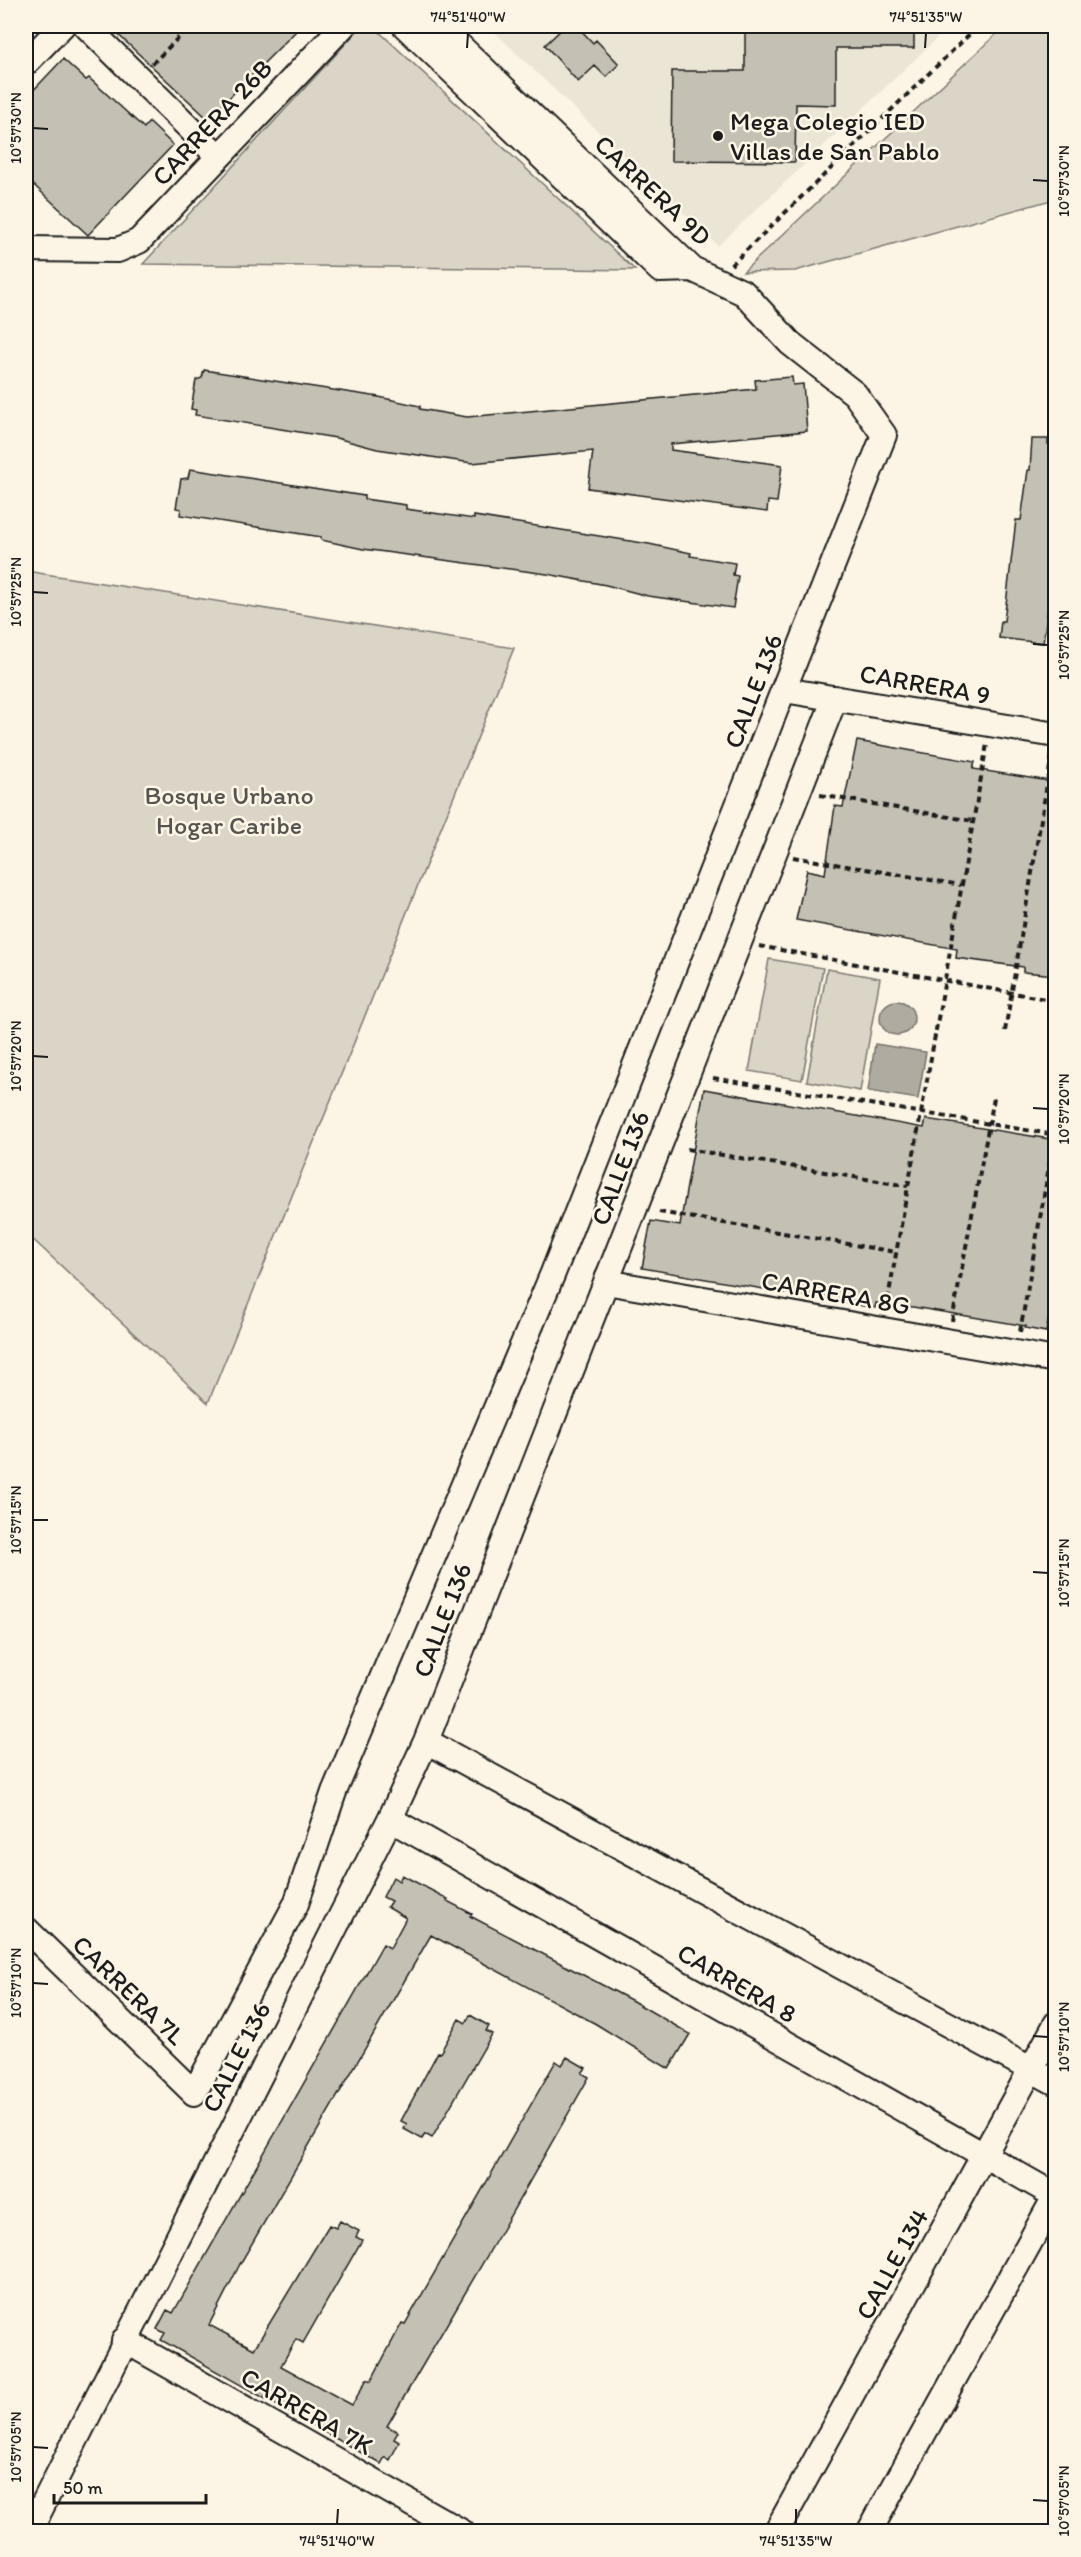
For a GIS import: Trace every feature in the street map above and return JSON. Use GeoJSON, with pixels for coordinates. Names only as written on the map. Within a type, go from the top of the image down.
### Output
{"type":"FeatureCollection","features":[{"type":"Feature","properties":{"kind":"street"},"geometry":{"type":"LineString","coordinates":[[26,63],[62,26]]}},
{"type":"Feature","properties":{"kind":"street"},"geometry":{"type":"LineString","coordinates":[[86,26],[218,156]]}},
{"type":"Feature","properties":{"kind":"street","name":"CARRERA 26B"},"geometry":{"type":"LineString","coordinates":[[26,249],[118,250],[139,241],[343,26]]}},
{"type":"Feature","properties":{"kind":"street"},"geometry":{"type":"LineString","coordinates":[[405,26],[660,270],[692,269]]}},
{"type":"Feature","properties":{"kind":"street","name":"CARRERA 9D"},"geometry":{"type":"LineString","coordinates":[[439,26],[692,269],[744,293],[790,344],[855,394],[884,435]]}},
{"type":"Feature","properties":{"kind":"street","name":"CALLE 136"},"geometry":{"type":"LineString","coordinates":[[194,2093],[296,1904],[334,1792],[553,1273],[784,690],[833,542],[884,435]]}},
{"type":"Feature","properties":{"kind":"street","name":"CARRERA 9"},"geometry":{"type":"LineString","coordinates":[[784,690],[835,698],[1054,745]]}},
{"type":"Feature","properties":{"kind":"street","name":"CALLE 136"},"geometry":{"type":"LineString","coordinates":[[29,2532],[124,2340],[390,1819],[426,1741],[835,698]]}},
{"type":"Feature","properties":{"kind":"street","name":"CARRERA 8G"},"geometry":{"type":"LineString","coordinates":[[606,1282],[1056,1360]]}},
{"type":"Feature","properties":{"kind":"street"},"geometry":{"type":"LineString","coordinates":[[426,1741],[1056,2083]]}},
{"type":"Feature","properties":{"kind":"street","name":"CARRERA 8"},"geometry":{"type":"LineString","coordinates":[[390,1819],[1055,2196]]}},
{"type":"Feature","properties":{"kind":"street","name":"CARRERA 7L"},"geometry":{"type":"LineString","coordinates":[[26,1929],[194,2093]]}},
{"type":"Feature","properties":{"kind":"street","name":"CALLE 134"},"geometry":{"type":"LineString","coordinates":[[776,2532],[1056,2024]]}},
{"type":"Feature","properties":{"kind":"street"},"geometry":{"type":"LineString","coordinates":[[869,2532],[1055,2196]]}},
{"type":"Feature","properties":{"kind":"street","name":"CARRERA 7K"},"geometry":{"type":"LineString","coordinates":[[124,2340],[462,2532]]}},
{"type":"Feature","properties":{"kind":"path"},"geometry":{"type":"LineString","coordinates":[[139,77],[189,26]]}},
{"type":"Feature","properties":{"kind":"path"},"geometry":{"type":"LineString","coordinates":[[692,269],[731,265],[978,26]]}},
{"type":"Feature","properties":{"kind":"path"},"geometry":{"type":"LineString","coordinates":[[884,1319],[987,744]]}},
{"type":"Feature","properties":{"kind":"path"},"geometry":{"type":"LineString","coordinates":[[1005,1031],[1054,745]]}},
{"type":"Feature","properties":{"kind":"path"},"geometry":{"type":"LineString","coordinates":[[817,794],[973,821]]}},
{"type":"Feature","properties":{"kind":"path"},"geometry":{"type":"LineString","coordinates":[[792,856],[961,885]]}},
{"type":"Feature","properties":{"kind":"path"},"geometry":{"type":"LineString","coordinates":[[756,945],[1056,1001]]}},
{"type":"Feature","properties":{"kind":"path"},"geometry":{"type":"LineString","coordinates":[[713,1078],[1055,1134],[1019,1342]]}},
{"type":"Feature","properties":{"kind":"path"},"geometry":{"type":"LineString","coordinates":[[950,1330],[994,1098]]}},
{"type":"Feature","properties":{"kind":"path"},"geometry":{"type":"LineString","coordinates":[[687,1149],[908,1186]]}},
{"type":"Feature","properties":{"kind":"path"},"geometry":{"type":"LineString","coordinates":[[659,1212],[896,1252]]}},
{"type":"Feature","properties":{"kind":"shaded area","name":"Mega Colegio IED Villas de San Pablo"},"geometry":{"type":"Polygon","coordinates":[[[488,26],[950,26],[718,246],[488,26]]]}},
{"type":"Feature","properties":{"kind":"shaded area"},"geometry":{"type":"Polygon","coordinates":[[[897,1001],[909,1006],[914,1018],[909,1030],[897,1035],[885,1030],[880,1018],[885,1006],[897,1001]]]}},
{"type":"Feature","properties":{"kind":"shaded area"},"geometry":{"type":"Polygon","coordinates":[[[875,1044],[926,1052],[918,1099],[868,1091],[875,1044]]]}},
{"type":"Feature","properties":{"kind":"green space"},"geometry":{"type":"Polygon","coordinates":[[[362,26],[373,26],[635,270],[143,264],[362,26]]]}},
{"type":"Feature","properties":{"kind":"green space"},"geometry":{"type":"Polygon","coordinates":[[[1005,26],[1055,26],[1055,199],[795,271],[743,272],[1005,26]]]}},
{"type":"Feature","properties":{"kind":"green space","name":"Bosque Urbano Hogar Caribe"},"geometry":{"type":"Polygon","coordinates":[[[26,571],[514,648],[208,1403],[26,1233],[26,571]]]}},
{"type":"Feature","properties":{"kind":"green space"},"geometry":{"type":"Polygon","coordinates":[[[769,959],[823,968],[802,1080],[749,1071],[769,959]]]}},
{"type":"Feature","properties":{"kind":"green space"},"geometry":{"type":"Polygon","coordinates":[[[827,969],[880,978],[860,1091],[807,1081],[827,969]]]}},
{"type":"Feature","properties":{"kind":"building"},"geometry":{"type":"Polygon","coordinates":[[[109,26],[301,26],[208,119],[109,26]]]}},
{"type":"Feature","properties":{"kind":"building"},"geometry":{"type":"Polygon","coordinates":[[[565,26],[577,26],[593,43],[596,40],[619,64],[606,77],[595,66],[578,82],[545,45],[565,26]]]}},
{"type":"Feature","properties":{"kind":"building"},"geometry":{"type":"Polygon","coordinates":[[[745,26],[914,26],[914,48],[836,48],[836,105],[796,104],[795,162],[671,161],[672,71],[745,71],[745,26]]]}},
{"type":"Feature","properties":{"kind":"building"},"geometry":{"type":"Polygon","coordinates":[[[63,59],[86,80],[89,78],[144,128],[149,122],[173,145],[88,235],[26,178],[26,98],[63,59]]]}},
{"type":"Feature","properties":{"kind":"building"},"geometry":{"type":"Polygon","coordinates":[[[204,370],[379,397],[420,406],[420,409],[467,417],[756,389],[755,380],[792,377],[793,385],[803,384],[807,431],[671,444],[671,450],[782,465],[777,502],[768,501],[767,512],[588,488],[593,451],[472,463],[377,449],[336,438],[195,415],[196,410],[191,409],[196,380],[202,378],[204,370]]]}},
{"type":"Feature","properties":{"kind":"building"},"geometry":{"type":"Polygon","coordinates":[[[1032,439],[1048,439],[1048,444],[1056,444],[1056,553],[1043,643],[999,638],[1001,621],[1004,621],[1016,520],[1021,520],[1028,470],[1030,470],[1032,439]]]}},
{"type":"Feature","properties":{"kind":"building"},"geometry":{"type":"Polygon","coordinates":[[[190,469],[364,496],[364,499],[406,505],[406,509],[474,519],[474,516],[649,544],[691,553],[690,556],[735,563],[733,575],[738,576],[733,608],[648,596],[606,585],[547,574],[363,549],[321,540],[321,537],[180,515],[181,509],[176,508],[181,479],[188,478],[190,469]]]}},
{"type":"Feature","properties":{"kind":"building"},"geometry":{"type":"Polygon","coordinates":[[[857,741],[975,762],[973,769],[1056,782],[1056,975],[1023,972],[1023,967],[956,958],[957,949],[796,920],[807,870],[825,874],[835,806],[843,807],[857,741]]]}},
{"type":"Feature","properties":{"kind":"building"},"geometry":{"type":"Polygon","coordinates":[[[704,1089],[924,1128],[926,1119],[1056,1140],[1056,1283],[1046,1332],[1025,1328],[1026,1326],[913,1307],[876,1303],[875,1308],[642,1268],[651,1221],[680,1226],[704,1089]]]}},
{"type":"Feature","properties":{"kind":"building"},"geometry":{"type":"Polygon","coordinates":[[[402,1875],[448,1899],[447,1901],[472,1914],[470,1916],[631,2000],[690,2034],[669,2069],[596,2024],[431,1935],[240,2264],[209,2325],[254,2349],[329,2225],[336,2228],[340,2221],[359,2231],[356,2237],[362,2240],[303,2343],[296,2339],[281,2366],[352,2405],[367,2379],[371,2381],[402,2323],[405,2324],[556,2061],[562,2065],[567,2057],[586,2068],[582,2073],[589,2077],[387,2426],[398,2432],[394,2439],[399,2442],[390,2460],[385,2457],[381,2464],[161,2340],[165,2333],[157,2329],[167,2310],[173,2313],[383,1944],[390,1948],[406,1918],[387,1907],[391,1901],[383,1897],[393,1877],[399,1881],[402,1875]]]}},
{"type":"Feature","properties":{"kind":"building"},"geometry":{"type":"Polygon","coordinates":[[[470,2015],[489,2026],[486,2031],[492,2034],[432,2138],[425,2134],[422,2139],[404,2129],[407,2124],[401,2121],[438,2052],[440,2053],[459,2019],[466,2023],[470,2015]]]}},
{"type":"Feature","properties":{"kind":"place","name":"Mega Colegio IED Villas de San Pablo"},"geometry":{"type":"Point","coordinates":[718,136]}}]}
